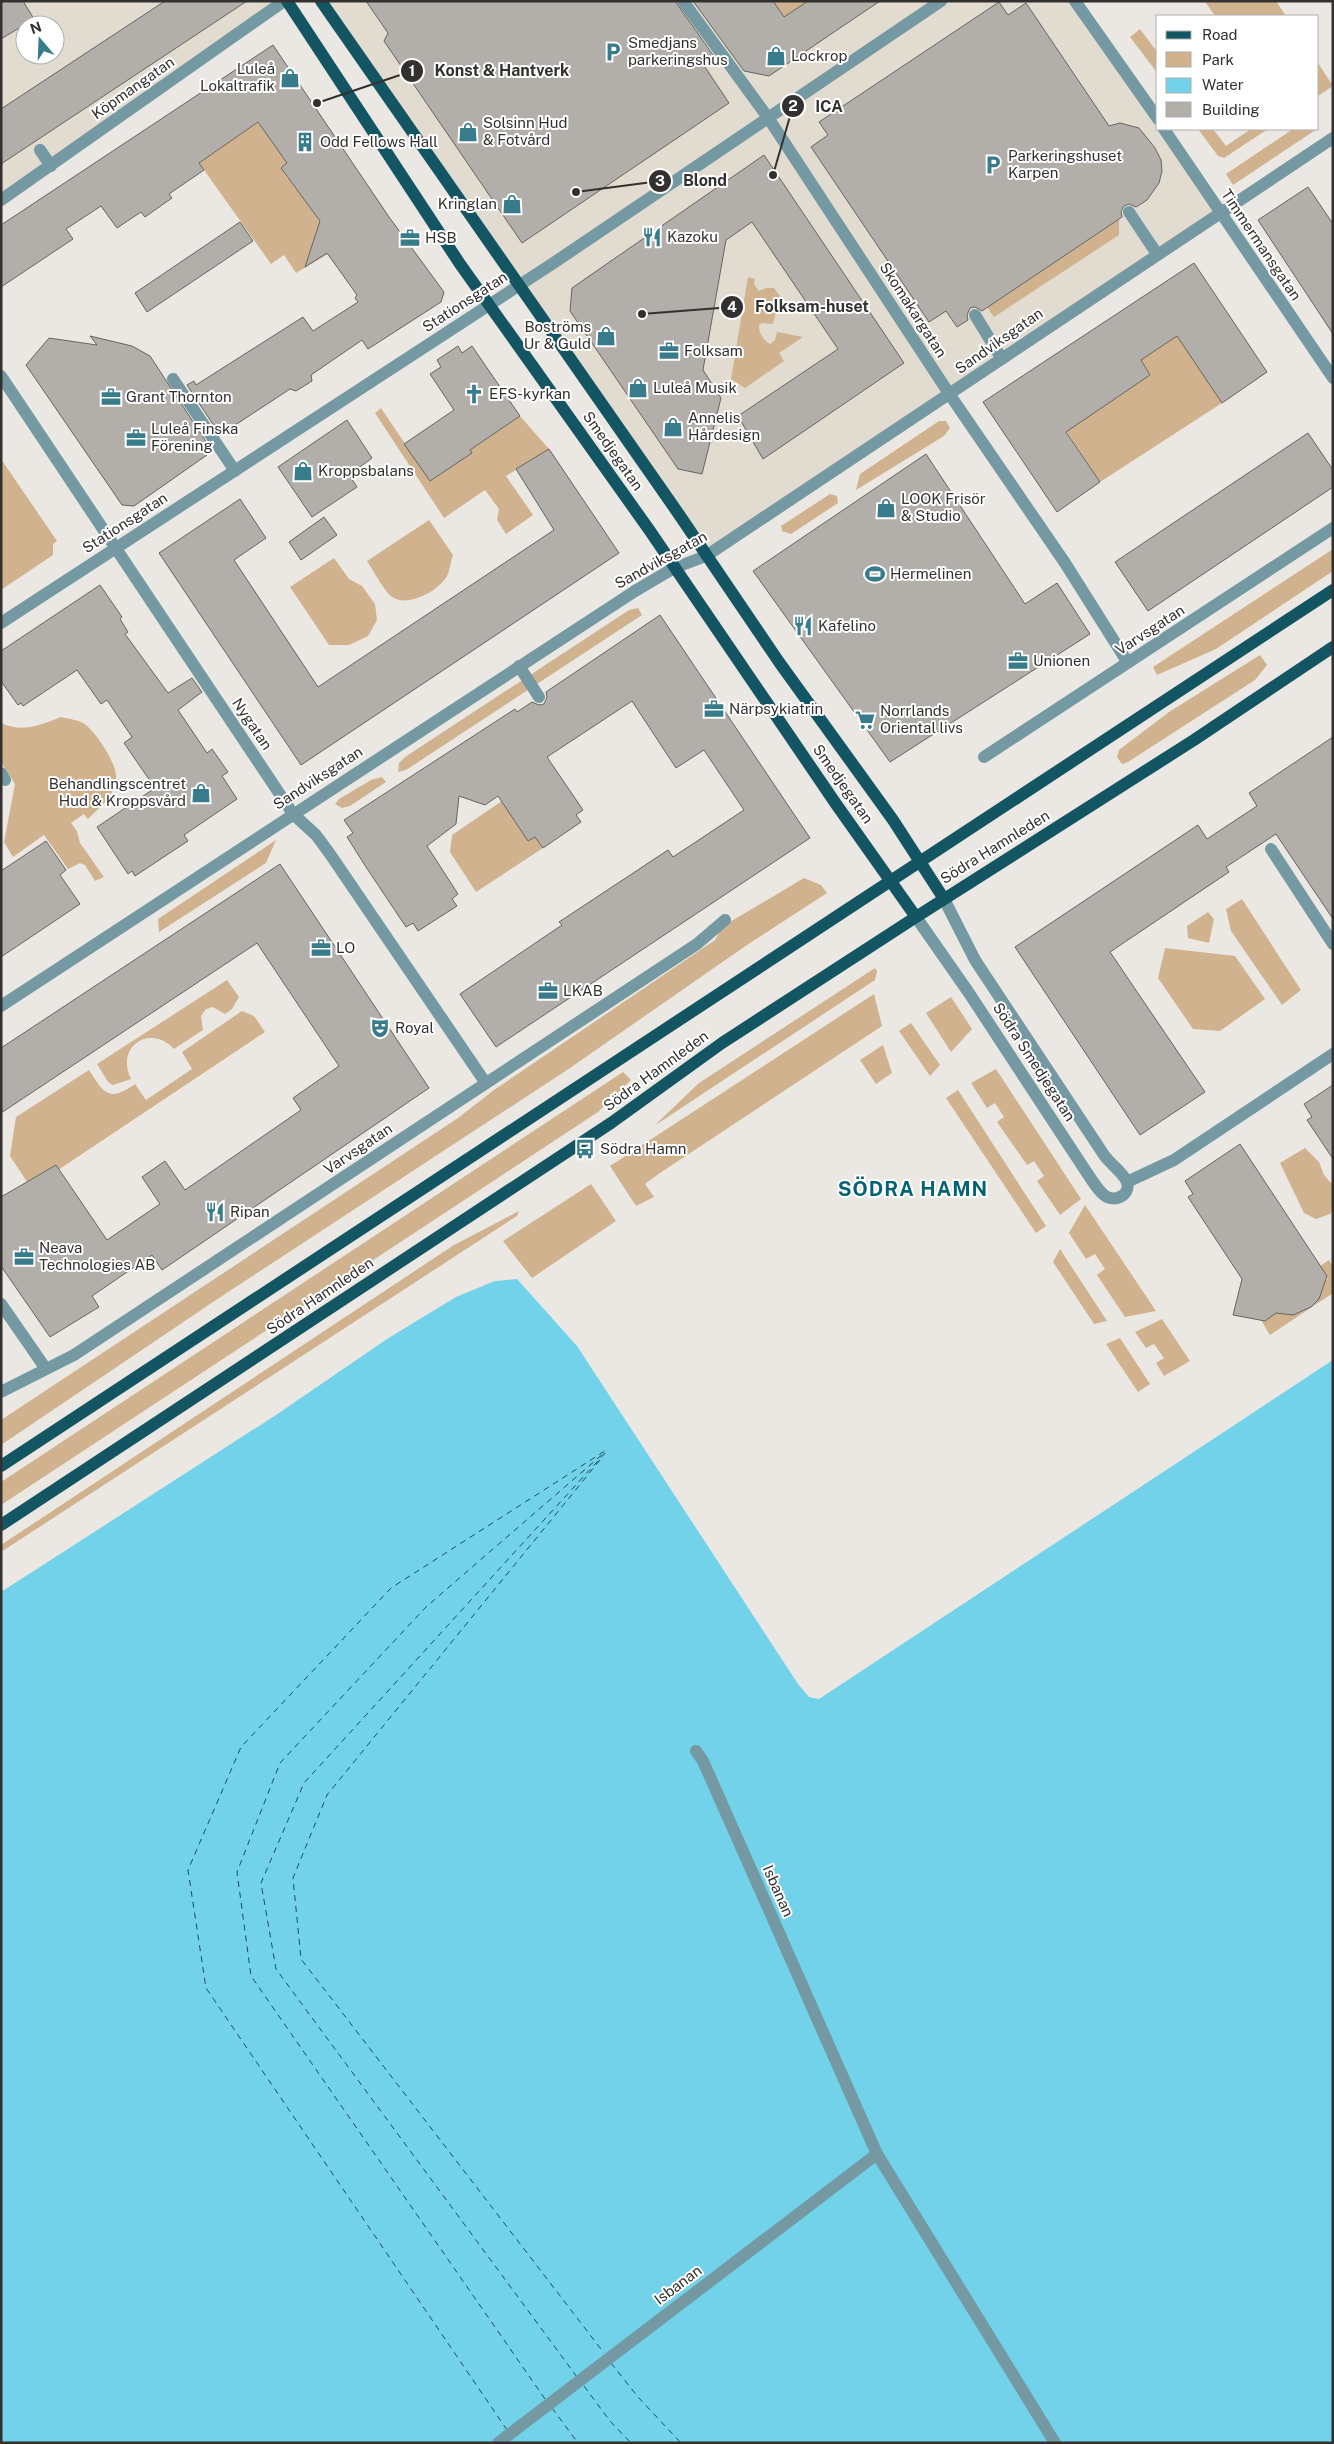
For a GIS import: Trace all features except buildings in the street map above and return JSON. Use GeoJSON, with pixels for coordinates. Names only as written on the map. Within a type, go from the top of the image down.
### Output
{"type":"FeatureCollection","features":[{"type":"Feature","properties":{"kind":"main road","name":"Smedjegatan"},"geometry":{"type":"LineString","coordinates":[[285,1],[489,305],[916,917]]}},
{"type":"Feature","properties":{"kind":"main road","name":"Smedjegatan"},"geometry":{"type":"LineString","coordinates":[[321,1],[920,861],[944,899]]}},
{"type":"Feature","properties":{"kind":"main road","name":"Södra Hamnleden"},"geometry":{"type":"LineString","coordinates":[[1,1466],[1333,590]]}},
{"type":"Feature","properties":{"kind":"main road","name":"Södra Hamnleden"},"geometry":{"type":"LineString","coordinates":[[1,1525],[611,1123],[722,1043],[1194,740],[1333,648]]}},
{"type":"Feature","properties":{"kind":"street","name":"Köpmangatan"},"geometry":{"type":"LineString","coordinates":[[1,200],[285,1]]}},
{"type":"Feature","properties":{"kind":"street","name":"Skomakargatan"},"geometry":{"type":"LineString","coordinates":[[683,1],[769,119],[950,396],[1065,563],[1128,663]]}},
{"type":"Feature","properties":{"kind":"street","name":"Stationsgatan"},"geometry":{"type":"LineString","coordinates":[[1,623],[519,286],[769,119],[941,1]]}},
{"type":"Feature","properties":{"kind":"street"},"geometry":{"type":"LineString","coordinates":[[1075,1],[1156,116]]}},
{"type":"Feature","properties":{"kind":"street","name":"Timmermansgatan"},"geometry":{"type":"LineString","coordinates":[[1165,130],[1333,378]]}},
{"type":"Feature","properties":{"kind":"street","name":"Sandviksgatan"},"geometry":{"type":"LineString","coordinates":[[1,1006],[519,666],[674,568],[706,556],[950,396],[1219,212],[1333,138]]}},
{"type":"Feature","properties":{"kind":"street"},"geometry":{"type":"LineString","coordinates":[[40,150],[51,166]]}},
{"type":"Feature","properties":{"kind":"street"},"geometry":{"type":"LineString","coordinates":[[1129,212],[1157,254]]}},
{"type":"Feature","properties":{"kind":"street"},"geometry":{"type":"LineString","coordinates":[[975,315],[1002,359]]}},
{"type":"Feature","properties":{"kind":"street","name":"Nygatan"},"geometry":{"type":"LineString","coordinates":[[1,376],[293,814],[316,836],[330,854],[485,1082]]}},
{"type":"Feature","properties":{"kind":"street"},"geometry":{"type":"LineString","coordinates":[[173,379],[235,470]]}},
{"type":"Feature","properties":{"kind":"street","name":"Varvsgatan"},"geometry":{"type":"LineString","coordinates":[[984,757],[1333,528]]}},
{"type":"Feature","properties":{"kind":"street"},"geometry":{"type":"LineString","coordinates":[[519,666],[539,697]]}},
{"type":"Feature","properties":{"kind":"street"},"geometry":{"type":"LineString","coordinates":[[1271,849],[1333,944]]}},
{"type":"Feature","properties":{"kind":"street","name":"Södra Smedjegatan"},"geometry":{"type":"LineString","coordinates":[[916,917],[1102,1192],[1111,1199],[1126,1194],[1127,1182],[1104,1155],[975,960],[944,899]]}},
{"type":"Feature","properties":{"kind":"street","name":"Varvsgatan"},"geometry":{"type":"LineString","coordinates":[[1,1392],[74,1355],[485,1082],[697,944],[725,920]]}},
{"type":"Feature","properties":{"kind":"street","name":"Södra Smedjegatan"},"geometry":{"type":"LineString","coordinates":[[1127,1182],[1174,1160],[1333,1054]]}},
{"type":"Feature","properties":{"kind":"street"},"geometry":{"type":"LineString","coordinates":[[1,1304],[46,1369]]}},
{"type":"Feature","properties":{"kind":"street","name":"Isbanan"},"geometry":{"type":"LineString","coordinates":[[696,1751],[877,2154],[1055,2443]]}},
{"type":"Feature","properties":{"kind":"street","name":"Isbanan"},"geometry":{"type":"LineString","coordinates":[[498,2443],[877,2154]]}},
{"type":"Feature","properties":{"kind":"shaded area"},"geometry":{"type":"Polygon","coordinates":[[[1,1],[284,1],[1,199],[1,1]]]}},
{"type":"Feature","properties":{"kind":"shaded area"},"geometry":{"type":"Polygon","coordinates":[[[321,1],[1074,1],[1156,118],[1156,130],[1164,130],[1218,211],[706,554],[321,1]]]}},
{"type":"Feature","properties":{"kind":"green space"},"geometry":{"type":"Polygon","coordinates":[[[773,1],[808,1],[784,17],[773,1]]]}},
{"type":"Feature","properties":{"kind":"green space"},"geometry":{"type":"Polygon","coordinates":[[[1208,1],[1276,1],[1285,15],[1214,15],[1206,3],[1208,1]]]}},
{"type":"Feature","properties":{"kind":"green space"},"geometry":{"type":"Polygon","coordinates":[[[1140,29],[1156,50],[1156,71],[1130,37],[1140,29]]]}},
{"type":"Feature","properties":{"kind":"green space"},"geometry":{"type":"Polygon","coordinates":[[[1319,65],[1333,86],[1319,95],[1319,65]]]}},
{"type":"Feature","properties":{"kind":"green space"},"geometry":{"type":"Polygon","coordinates":[[[258,122],[287,163],[281,168],[288,179],[296,174],[310,208],[316,215],[322,211],[326,219],[319,224],[317,231],[328,254],[296,273],[284,255],[271,264],[199,163],[258,122]]]}},
{"type":"Feature","properties":{"kind":"green space"},"geometry":{"type":"Polygon","coordinates":[[[1199,130],[1214,130],[1226,146],[1250,130],[1266,130],[1224,158],[1218,156],[1199,130]]]}},
{"type":"Feature","properties":{"kind":"green space"},"geometry":{"type":"Polygon","coordinates":[[[1292,130],[1316,130],[1233,185],[1226,174],[1292,130]]]}},
{"type":"Feature","properties":{"kind":"green space"},"geometry":{"type":"Polygon","coordinates":[[[1119,219],[1119,235],[994,317],[987,307],[1119,219]]]}},
{"type":"Feature","properties":{"kind":"green space"},"geometry":{"type":"Polygon","coordinates":[[[748,277],[755,279],[754,284],[759,291],[766,288],[774,288],[780,296],[773,324],[762,323],[759,325],[760,333],[766,341],[770,344],[775,340],[777,332],[803,337],[779,353],[784,361],[745,388],[731,379],[748,277]]]}},
{"type":"Feature","properties":{"kind":"green space"},"geometry":{"type":"Polygon","coordinates":[[[1177,336],[1222,403],[1100,482],[1057,417],[1097,411],[1150,375],[1141,360],[1177,336]]]}},
{"type":"Feature","properties":{"kind":"green space"},"geometry":{"type":"Polygon","coordinates":[[[381,408],[430,481],[471,453],[468,448],[478,444],[520,416],[549,449],[506,476],[533,515],[506,534],[497,520],[499,509],[485,490],[444,518],[375,413],[381,408]]]}},
{"type":"Feature","properties":{"kind":"green space"},"geometry":{"type":"Polygon","coordinates":[[[939,421],[946,421],[950,428],[944,436],[856,490],[860,474],[939,421]]]}},
{"type":"Feature","properties":{"kind":"green space"},"geometry":{"type":"Polygon","coordinates":[[[1,459],[57,541],[53,544],[53,555],[1,590],[1,459]]]}},
{"type":"Feature","properties":{"kind":"green space"},"geometry":{"type":"Polygon","coordinates":[[[830,494],[837,496],[838,503],[791,534],[782,531],[781,526],[830,494]]]}},
{"type":"Feature","properties":{"kind":"green space"},"geometry":{"type":"Polygon","coordinates":[[[429,520],[453,555],[448,574],[439,586],[423,596],[415,599],[399,600],[389,594],[367,561],[429,520]]]}},
{"type":"Feature","properties":{"kind":"green space"},"geometry":{"type":"Polygon","coordinates":[[[1333,549],[1333,571],[1216,649],[1157,675],[1153,667],[1333,549]]]}},
{"type":"Feature","properties":{"kind":"green space"},"geometry":{"type":"Polygon","coordinates":[[[334,558],[349,579],[362,586],[375,604],[377,620],[368,636],[349,645],[329,645],[290,587],[334,558]]]}},
{"type":"Feature","properties":{"kind":"green space"},"geometry":{"type":"Polygon","coordinates":[[[638,608],[642,615],[406,770],[398,772],[399,763],[405,757],[629,610],[638,608]]]}},
{"type":"Feature","properties":{"kind":"green space"},"geometry":{"type":"Polygon","coordinates":[[[1260,655],[1267,665],[1255,680],[1128,762],[1122,764],[1117,757],[1119,750],[1169,712],[1260,655]]]}},
{"type":"Feature","properties":{"kind":"green space"},"geometry":{"type":"Polygon","coordinates":[[[61,717],[81,722],[91,729],[106,750],[116,773],[113,791],[106,801],[88,819],[84,814],[71,823],[77,831],[80,843],[104,877],[95,881],[85,865],[80,863],[68,869],[44,835],[13,857],[4,842],[15,784],[1,762],[1,723],[24,728],[61,717]]]}},
{"type":"Feature","properties":{"kind":"green space"},"geometry":{"type":"Polygon","coordinates":[[[382,777],[386,782],[350,806],[342,808],[335,804],[339,799],[371,780],[382,777]]]}},
{"type":"Feature","properties":{"kind":"green space"},"geometry":{"type":"Polygon","coordinates":[[[502,801],[528,841],[535,837],[543,848],[476,892],[450,852],[452,835],[502,801]]]}},
{"type":"Feature","properties":{"kind":"green space"},"geometry":{"type":"Polygon","coordinates":[[[276,840],[266,863],[159,932],[158,919],[276,840]]]}},
{"type":"Feature","properties":{"kind":"green space"},"geometry":{"type":"Polygon","coordinates":[[[804,878],[821,885],[827,893],[747,945],[570,1068],[216,1300],[1,1445],[1,1420],[458,1118],[494,1090],[715,940],[723,926],[804,878]]]}},
{"type":"Feature","properties":{"kind":"green space"},"geometry":{"type":"Polygon","coordinates":[[[1242,899],[1301,990],[1282,1005],[1231,931],[1226,909],[1242,899]]]}},
{"type":"Feature","properties":{"kind":"green space"},"geometry":{"type":"Polygon","coordinates":[[[1208,912],[1214,919],[1209,943],[1188,938],[1187,926],[1208,912]]]}},
{"type":"Feature","properties":{"kind":"green space"},"geometry":{"type":"Polygon","coordinates":[[[1165,948],[1235,956],[1265,999],[1220,1031],[1193,1029],[1158,978],[1165,948]]]}},
{"type":"Feature","properties":{"kind":"green space"},"geometry":{"type":"Polygon","coordinates":[[[875,968],[877,971],[875,980],[654,1126],[699,1083],[875,968]]]}},
{"type":"Feature","properties":{"kind":"green space"},"geometry":{"type":"Polygon","coordinates":[[[227,980],[239,997],[232,1009],[225,1014],[213,1007],[206,1009],[201,1016],[203,1030],[174,1049],[165,1042],[155,1038],[138,1042],[131,1049],[128,1057],[127,1067],[131,1079],[113,1085],[108,1082],[97,1064],[227,980]]]}},
{"type":"Feature","properties":{"kind":"green space"},"geometry":{"type":"Polygon","coordinates":[[[874,994],[882,1026],[660,1173],[645,1184],[654,1197],[636,1206],[610,1166],[874,994]]]}},
{"type":"Feature","properties":{"kind":"green space"},"geometry":{"type":"Polygon","coordinates":[[[951,997],[972,1029],[951,1052],[926,1013],[951,997]]]}},
{"type":"Feature","properties":{"kind":"green space"},"geometry":{"type":"Polygon","coordinates":[[[242,1011],[254,1016],[265,1032],[31,1188],[10,1156],[16,1117],[89,1070],[103,1090],[108,1093],[119,1093],[135,1084],[146,1100],[192,1069],[182,1052],[242,1011]]]}},
{"type":"Feature","properties":{"kind":"green space"},"geometry":{"type":"Polygon","coordinates":[[[911,1023],[940,1065],[930,1076],[899,1031],[911,1023]]]}},
{"type":"Feature","properties":{"kind":"green space"},"geometry":{"type":"Polygon","coordinates":[[[883,1045],[892,1073],[876,1084],[860,1060],[883,1045]]]}},
{"type":"Feature","properties":{"kind":"green space"},"geometry":{"type":"Polygon","coordinates":[[[996,1069],[1081,1199],[1060,1215],[1037,1181],[1044,1176],[1034,1161],[1027,1165],[997,1122],[1004,1117],[995,1103],[987,1108],[971,1083],[996,1069]]]}},
{"type":"Feature","properties":{"kind":"green space"},"geometry":{"type":"Polygon","coordinates":[[[623,1072],[631,1080],[598,1112],[1,1505],[1,1482],[623,1072]]]}},
{"type":"Feature","properties":{"kind":"green space"},"geometry":{"type":"Polygon","coordinates":[[[958,1090],[1046,1226],[1036,1233],[946,1098],[958,1090]]]}},
{"type":"Feature","properties":{"kind":"green space"},"geometry":{"type":"Polygon","coordinates":[[[1305,1148],[1319,1162],[1324,1175],[1333,1185],[1333,1209],[1330,1214],[1316,1219],[1304,1213],[1280,1163],[1305,1148]]]}},
{"type":"Feature","properties":{"kind":"green space"},"geometry":{"type":"Polygon","coordinates":[[[591,1184],[616,1221],[532,1278],[503,1241],[591,1184]]]}},
{"type":"Feature","properties":{"kind":"green space"},"geometry":{"type":"Polygon","coordinates":[[[1085,1205],[1156,1311],[1125,1317],[1097,1275],[1105,1269],[1095,1254],[1086,1259],[1069,1233],[1085,1205]]]}},
{"type":"Feature","properties":{"kind":"green space"},"geometry":{"type":"Polygon","coordinates":[[[519,1211],[517,1216],[1,1552],[1,1545],[454,1245],[519,1211]]]}},
{"type":"Feature","properties":{"kind":"green space"},"geometry":{"type":"Polygon","coordinates":[[[1060,1249],[1107,1321],[1094,1324],[1053,1262],[1060,1249]]]}},
{"type":"Feature","properties":{"kind":"green space"},"geometry":{"type":"Polygon","coordinates":[[[1329,1260],[1333,1267],[1333,1293],[1270,1335],[1262,1322],[1266,1304],[1273,1315],[1276,1313],[1294,1314],[1308,1308],[1314,1303],[1325,1280],[1328,1279],[1320,1266],[1329,1260]]]}},
{"type":"Feature","properties":{"kind":"green space"},"geometry":{"type":"Polygon","coordinates":[[[1162,1319],[1190,1361],[1164,1376],[1156,1363],[1164,1358],[1154,1344],[1146,1348],[1135,1332],[1162,1319]]]}},
{"type":"Feature","properties":{"kind":"green space"},"geometry":{"type":"Polygon","coordinates":[[[1120,1338],[1150,1384],[1138,1392],[1106,1344],[1120,1338]]]}},
{"type":"Feature","properties":{"kind":"water"},"geometry":{"type":"Polygon","coordinates":[[[517,1279],[577,1346],[798,1684],[809,1697],[819,1699],[1333,1360],[1333,2443],[1,2443],[1,1592],[276,1415],[387,1339],[456,1297],[495,1281],[517,1279]]]}},
{"type":"Feature","properties":{"kind":"ferry route"},"geometry":{"type":"LineString","coordinates":[[507,2430],[206,1988],[188,1870],[241,1747],[391,1588],[608,1449]]}},
{"type":"Feature","properties":{"kind":"ferry route"},"geometry":{"type":"LineString","coordinates":[[577,2377],[276,1969],[261,1883],[304,1783],[606,1452]]}},
{"type":"Feature","properties":{"kind":"ferry route"},"geometry":{"type":"LineString","coordinates":[[545,2399],[251,1976],[237,1872],[280,1763],[426,1607],[604,1453]]}},
{"type":"Feature","properties":{"kind":"ferry route"},"geometry":{"type":"LineString","coordinates":[[600,1460],[327,1795],[293,1878],[301,1959],[604,2353]]}},
{"type":"Feature","properties":{"kind":"ferry route"},"geometry":{"type":"LineString","coordinates":[[611,2363],[638,2397],[681,2443]]}},
{"type":"Feature","properties":{"kind":"ferry route"},"geometry":{"type":"LineString","coordinates":[[584,2386],[610,2421],[631,2443]]}},
{"type":"Feature","properties":{"kind":"ferry route"},"geometry":{"type":"LineString","coordinates":[[552,2408],[578,2443]]}},
{"type":"Feature","properties":{"kind":"place","name":"Smedjans parkeringshus"},"geometry":{"type":"Point","coordinates":[613,52]}},
{"type":"Feature","properties":{"kind":"place","name":"Lockrop"},"geometry":{"type":"Point","coordinates":[776,56]}},
{"type":"Feature","properties":{"kind":"place","name":"Luleå Lokaltrafik"},"geometry":{"type":"Point","coordinates":[290,78]}},
{"type":"Feature","properties":{"kind":"place","name":"Konst & Hantverk"},"geometry":{"type":"Point","coordinates":[317,103]}},
{"type":"Feature","properties":{"kind":"place","name":"Solsinn Hud & Fotvård"},"geometry":{"type":"Point","coordinates":[468,132]}},
{"type":"Feature","properties":{"kind":"place","name":"Odd Fellows Hall"},"geometry":{"type":"Point","coordinates":[305,142]}},
{"type":"Feature","properties":{"kind":"place","name":"Parkeringshuset Karpen"},"geometry":{"type":"Point","coordinates":[993,165]}},
{"type":"Feature","properties":{"kind":"place","name":"ICA"},"geometry":{"type":"Point","coordinates":[773,175]}},
{"type":"Feature","properties":{"kind":"place","name":"Blond"},"geometry":{"type":"Point","coordinates":[576,192]}},
{"type":"Feature","properties":{"kind":"place","name":"Kringlan"},"geometry":{"type":"Point","coordinates":[512,204]}},
{"type":"Feature","properties":{"kind":"place","name":"Kazoku"},"geometry":{"type":"Point","coordinates":[652,237]}},
{"type":"Feature","properties":{"kind":"place","name":"HSB"},"geometry":{"type":"Point","coordinates":[410,238]}},
{"type":"Feature","properties":{"kind":"place","name":"Folksam-huset"},"geometry":{"type":"Point","coordinates":[642,314]}},
{"type":"Feature","properties":{"kind":"place","name":"Boströms Ur & Guld"},"geometry":{"type":"Point","coordinates":[606,336]}},
{"type":"Feature","properties":{"kind":"place","name":"Folksam"},"geometry":{"type":"Point","coordinates":[669,351]}},
{"type":"Feature","properties":{"kind":"place","name":"Luleå Musik"},"geometry":{"type":"Point","coordinates":[638,388]}},
{"type":"Feature","properties":{"kind":"place","name":"EFS-kyrkan"},"geometry":{"type":"Point","coordinates":[474,394]}},
{"type":"Feature","properties":{"kind":"place","name":"Grant Thornton"},"geometry":{"type":"Point","coordinates":[111,397]}},
{"type":"Feature","properties":{"kind":"place","name":"Annelis Hårdesign"},"geometry":{"type":"Point","coordinates":[673,427]}},
{"type":"Feature","properties":{"kind":"place","name":"Luleå Finska Förening"},"geometry":{"type":"Point","coordinates":[136,438]}},
{"type":"Feature","properties":{"kind":"place","name":"Kroppsbalans"},"geometry":{"type":"Point","coordinates":[303,471]}},
{"type":"Feature","properties":{"kind":"place","name":"LOOK Frisör & Studio"},"geometry":{"type":"Point","coordinates":[886,508]}},
{"type":"Feature","properties":{"kind":"place","name":"Hermelinen"},"geometry":{"type":"Point","coordinates":[875,574]}},
{"type":"Feature","properties":{"kind":"place","name":"Kafelino"},"geometry":{"type":"Point","coordinates":[803,626]}},
{"type":"Feature","properties":{"kind":"place","name":"Unionen"},"geometry":{"type":"Point","coordinates":[1018,661]}},
{"type":"Feature","properties":{"kind":"place","name":"Närpsykiatrin"},"geometry":{"type":"Point","coordinates":[714,709]}},
{"type":"Feature","properties":{"kind":"place","name":"Norrlands Oriental livs"},"geometry":{"type":"Point","coordinates":[865,720]}},
{"type":"Feature","properties":{"kind":"place","name":"Behandlingscentret Hud & Kroppsvård"},"geometry":{"type":"Point","coordinates":[201,793]}},
{"type":"Feature","properties":{"kind":"place","name":"LO"},"geometry":{"type":"Point","coordinates":[321,948]}},
{"type":"Feature","properties":{"kind":"place","name":"LKAB"},"geometry":{"type":"Point","coordinates":[548,991]}},
{"type":"Feature","properties":{"kind":"place","name":"Royal"},"geometry":{"type":"Point","coordinates":[380,1028]}},
{"type":"Feature","properties":{"kind":"place","name":"Södra Hamn"},"geometry":{"type":"Point","coordinates":[585,1149]}},
{"type":"Feature","properties":{"kind":"place","name":"Ripan"},"geometry":{"type":"Point","coordinates":[215,1212]}},
{"type":"Feature","properties":{"kind":"place","name":"Neava Technologies AB"},"geometry":{"type":"Point","coordinates":[24,1257]}},
{"type":"Feature","properties":{"kind":"district","name":"SÖDRA HAMN"},"geometry":{"type":"Point","coordinates":[913,1189]}}]}
